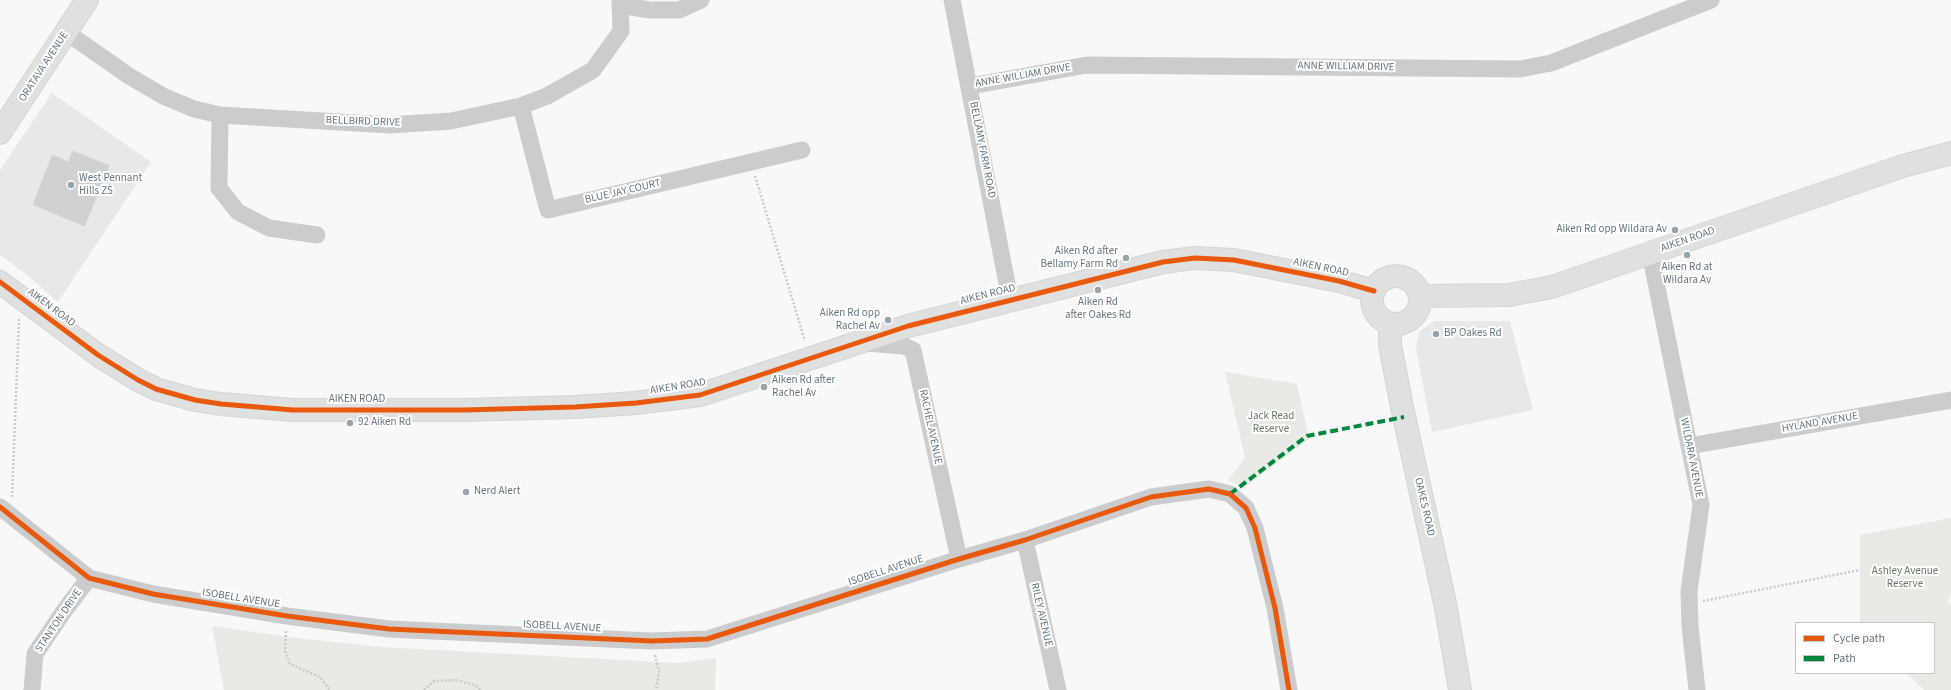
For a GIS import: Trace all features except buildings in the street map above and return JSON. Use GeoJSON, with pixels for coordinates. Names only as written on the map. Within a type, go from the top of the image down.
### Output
{"type":"FeatureCollection","features":[{"type":"Feature","properties":{"kind":"street","name":"ORATAVA AVENUE"},"geometry":{"type":"LineString","coordinates":[[0,133],[87,0]]}},
{"type":"Feature","properties":{"kind":"street"},"geometry":{"type":"LineString","coordinates":[[620,3],[650,10],[679,10],[701,0]]}},
{"type":"Feature","properties":{"kind":"street","name":"BELLAMY FARM ROAD"},"geometry":{"type":"LineString","coordinates":[[952,0],[970,86],[1010,300]]}},
{"type":"Feature","properties":{"kind":"street","name":"ANNE WILLIAM DRIVE"},"geometry":{"type":"LineString","coordinates":[[970,86],[1087,64],[1520,70],[1552,63],[1711,0]]}},
{"type":"Feature","properties":{"kind":"street","name":"BELLBIRD DRIVE"},"geometry":{"type":"LineString","coordinates":[[66,32],[129,76],[163,96],[194,109],[220,115],[390,125],[451,121],[521,106],[547,96],[593,70],[621,31],[620,3]]}},
{"type":"Feature","properties":{"kind":"street","name":"BLUE JAY COURT"},"geometry":{"type":"LineString","coordinates":[[521,106],[548,210],[802,150]]}},
{"type":"Feature","properties":{"kind":"street"},"geometry":{"type":"LineString","coordinates":[[220,115],[219,188],[238,212],[269,228],[317,235]]}},
{"type":"Feature","properties":{"kind":"street","name":"AIKEN ROAD"},"geometry":{"type":"LineString","coordinates":[[1420,296],[1509,295],[1552,287],[1903,166],[1951,153]]}},
{"type":"Feature","properties":{"kind":"street","name":"WILDARA AVENUE"},"geometry":{"type":"LineString","coordinates":[[1650,253],[1701,505],[1689,591],[1690,626],[1697,690]]}},
{"type":"Feature","properties":{"kind":"street","name":"AIKEN ROAD"},"geometry":{"type":"LineString","coordinates":[[0,282],[98,355],[138,380],[156,389],[195,400],[258,408],[464,410],[575,407],[669,400],[706,393],[908,326],[1162,262],[1195,258],[1234,260],[1339,281],[1374,291]]}},
{"type":"Feature","properties":{"kind":"street"},"geometry":{"type":"LineString","coordinates":[[1395,276],[1404,278],[1412,282],[1417,288],[1420,296],[1420,306],[1414,317],[1400,324],[1390,324],[1382,320],[1373,308],[1374,291],[1380,283],[1387,278],[1395,276]]}},
{"type":"Feature","properties":{"kind":"street","name":"OAKES ROAD"},"geometry":{"type":"LineString","coordinates":[[1390,324],[1390,345],[1402,407],[1448,615],[1460,690]]}},
{"type":"Feature","properties":{"kind":"street","name":"RACHEL AVENUE"},"geometry":{"type":"LineString","coordinates":[[858,342],[904,346],[913,350],[959,558]]}},
{"type":"Feature","properties":{"kind":"street","name":"HYLAND AVENUE"},"geometry":{"type":"LineString","coordinates":[[1689,446],[1951,400]]}},
{"type":"Feature","properties":{"kind":"street","name":"ISOBELL AVENUE"},"geometry":{"type":"LineString","coordinates":[[89,578],[153,594],[287,616],[389,629],[652,641],[707,639],[959,558],[1025,540],[1151,497],[1209,489],[1230,494],[1246,508],[1255,528],[1275,608],[1289,690]]}},
{"type":"Feature","properties":{"kind":"street"},"geometry":{"type":"LineString","coordinates":[[6,511],[89,578]]}},
{"type":"Feature","properties":{"kind":"street","name":"RILEY AVENUE"},"geometry":{"type":"LineString","coordinates":[[1025,540],[1058,690]]}},
{"type":"Feature","properties":{"kind":"street","name":"STANTON DRIVE"},"geometry":{"type":"LineString","coordinates":[[32,690],[35,654],[64,610],[89,578]]}},
{"type":"Feature","properties":{"kind":"path"},"geometry":{"type":"LineString","coordinates":[[750,162],[804,341]]}},
{"type":"Feature","properties":{"kind":"path"},"geometry":{"type":"LineString","coordinates":[[6,511],[20,298]]}},
{"type":"Feature","properties":{"kind":"path"},"geometry":{"type":"LineString","coordinates":[[1689,604],[1860,570]]}},
{"type":"Feature","properties":{"kind":"path"},"geometry":{"type":"LineString","coordinates":[[287,616],[285,651],[290,664],[320,677],[330,690]]}},
{"type":"Feature","properties":{"kind":"path"},"geometry":{"type":"LineString","coordinates":[[652,641],[659,672],[656,690]]}},
{"type":"Feature","properties":{"kind":"path"},"geometry":{"type":"LineString","coordinates":[[424,690],[434,682],[456,680],[475,684],[481,690]]}},
{"type":"Feature","properties":{"kind":"shaded area"},"geometry":{"type":"Polygon","coordinates":[[[52,93],[151,162],[58,302],[26,274],[0,255],[0,170],[52,93]]]}},
{"type":"Feature","properties":{"kind":"shaded area"},"geometry":{"type":"Polygon","coordinates":[[[1434,321],[1510,321],[1533,410],[1432,432],[1416,348],[1419,332],[1434,321]]]}},
{"type":"Feature","properties":{"kind":"green space","name":"Jack Read Reserve"},"geometry":{"type":"Polygon","coordinates":[[[1225,372],[1297,384],[1309,439],[1244,488],[1228,480],[1245,458],[1225,372]]]}},
{"type":"Feature","properties":{"kind":"green space","name":"Ashley Avenue Reserve"},"geometry":{"type":"Polygon","coordinates":[[[1951,518],[1951,595],[1948,601],[1951,604],[1951,690],[1924,690],[1907,674],[1935,674],[1935,622],[1860,622],[1860,535],[1951,518]]]}},
{"type":"Feature","properties":{"kind":"green space"},"geometry":{"type":"Polygon","coordinates":[[[212,626],[304,639],[382,647],[679,663],[716,658],[715,690],[224,690],[212,626]]]}},
{"type":"Feature","properties":{"kind":"marked path"},"geometry":{"type":"LineString","coordinates":[[1230,494],[1307,436],[1404,417]]}},
{"type":"Feature","properties":{"kind":"cycle path"},"geometry":{"type":"LineString","coordinates":[[0,282],[98,355],[138,380],[156,389],[195,400],[221,404],[293,410],[464,410],[575,407],[636,403],[700,395],[908,326],[1163,262],[1195,258],[1234,260],[1339,281],[1374,291]]}},
{"type":"Feature","properties":{"kind":"cycle path"},"geometry":{"type":"LineString","coordinates":[[0,507],[89,578],[153,594],[287,616],[389,629],[652,641],[707,639],[959,559],[1025,540],[1151,497],[1209,489],[1230,494],[1246,508],[1255,528],[1275,608],[1289,690]]}},
{"type":"Feature","properties":{"kind":"place","name":"West Pennant Hills ZS"},"geometry":{"type":"Point","coordinates":[71,185]}},
{"type":"Feature","properties":{"kind":"place","name":"Aiken Rd opp Wildara Av"},"geometry":{"type":"Point","coordinates":[1675,230]}},
{"type":"Feature","properties":{"kind":"place","name":"Aiken Rd at Wildara Av"},"geometry":{"type":"Point","coordinates":[1687,255]}},
{"type":"Feature","properties":{"kind":"place","name":"Aiken Rd after Bellamy Farm Rd"},"geometry":{"type":"Point","coordinates":[1126,258]}},
{"type":"Feature","properties":{"kind":"place","name":"Aiken Rd after Oakes Rd"},"geometry":{"type":"Point","coordinates":[1098,290]}},
{"type":"Feature","properties":{"kind":"place","name":"Aiken Rd opp Rachel Av"},"geometry":{"type":"Point","coordinates":[888,320]}},
{"type":"Feature","properties":{"kind":"place","name":"BP Oakes Rd"},"geometry":{"type":"Point","coordinates":[1436,334]}},
{"type":"Feature","properties":{"kind":"place","name":"Aiken Rd after Rachel Av"},"geometry":{"type":"Point","coordinates":[764,387]}},
{"type":"Feature","properties":{"kind":"place","name":"92 Aiken Rd"},"geometry":{"type":"Point","coordinates":[350,423]}},
{"type":"Feature","properties":{"kind":"place","name":"Nerd Alert"},"geometry":{"type":"Point","coordinates":[466,492]}}]}
